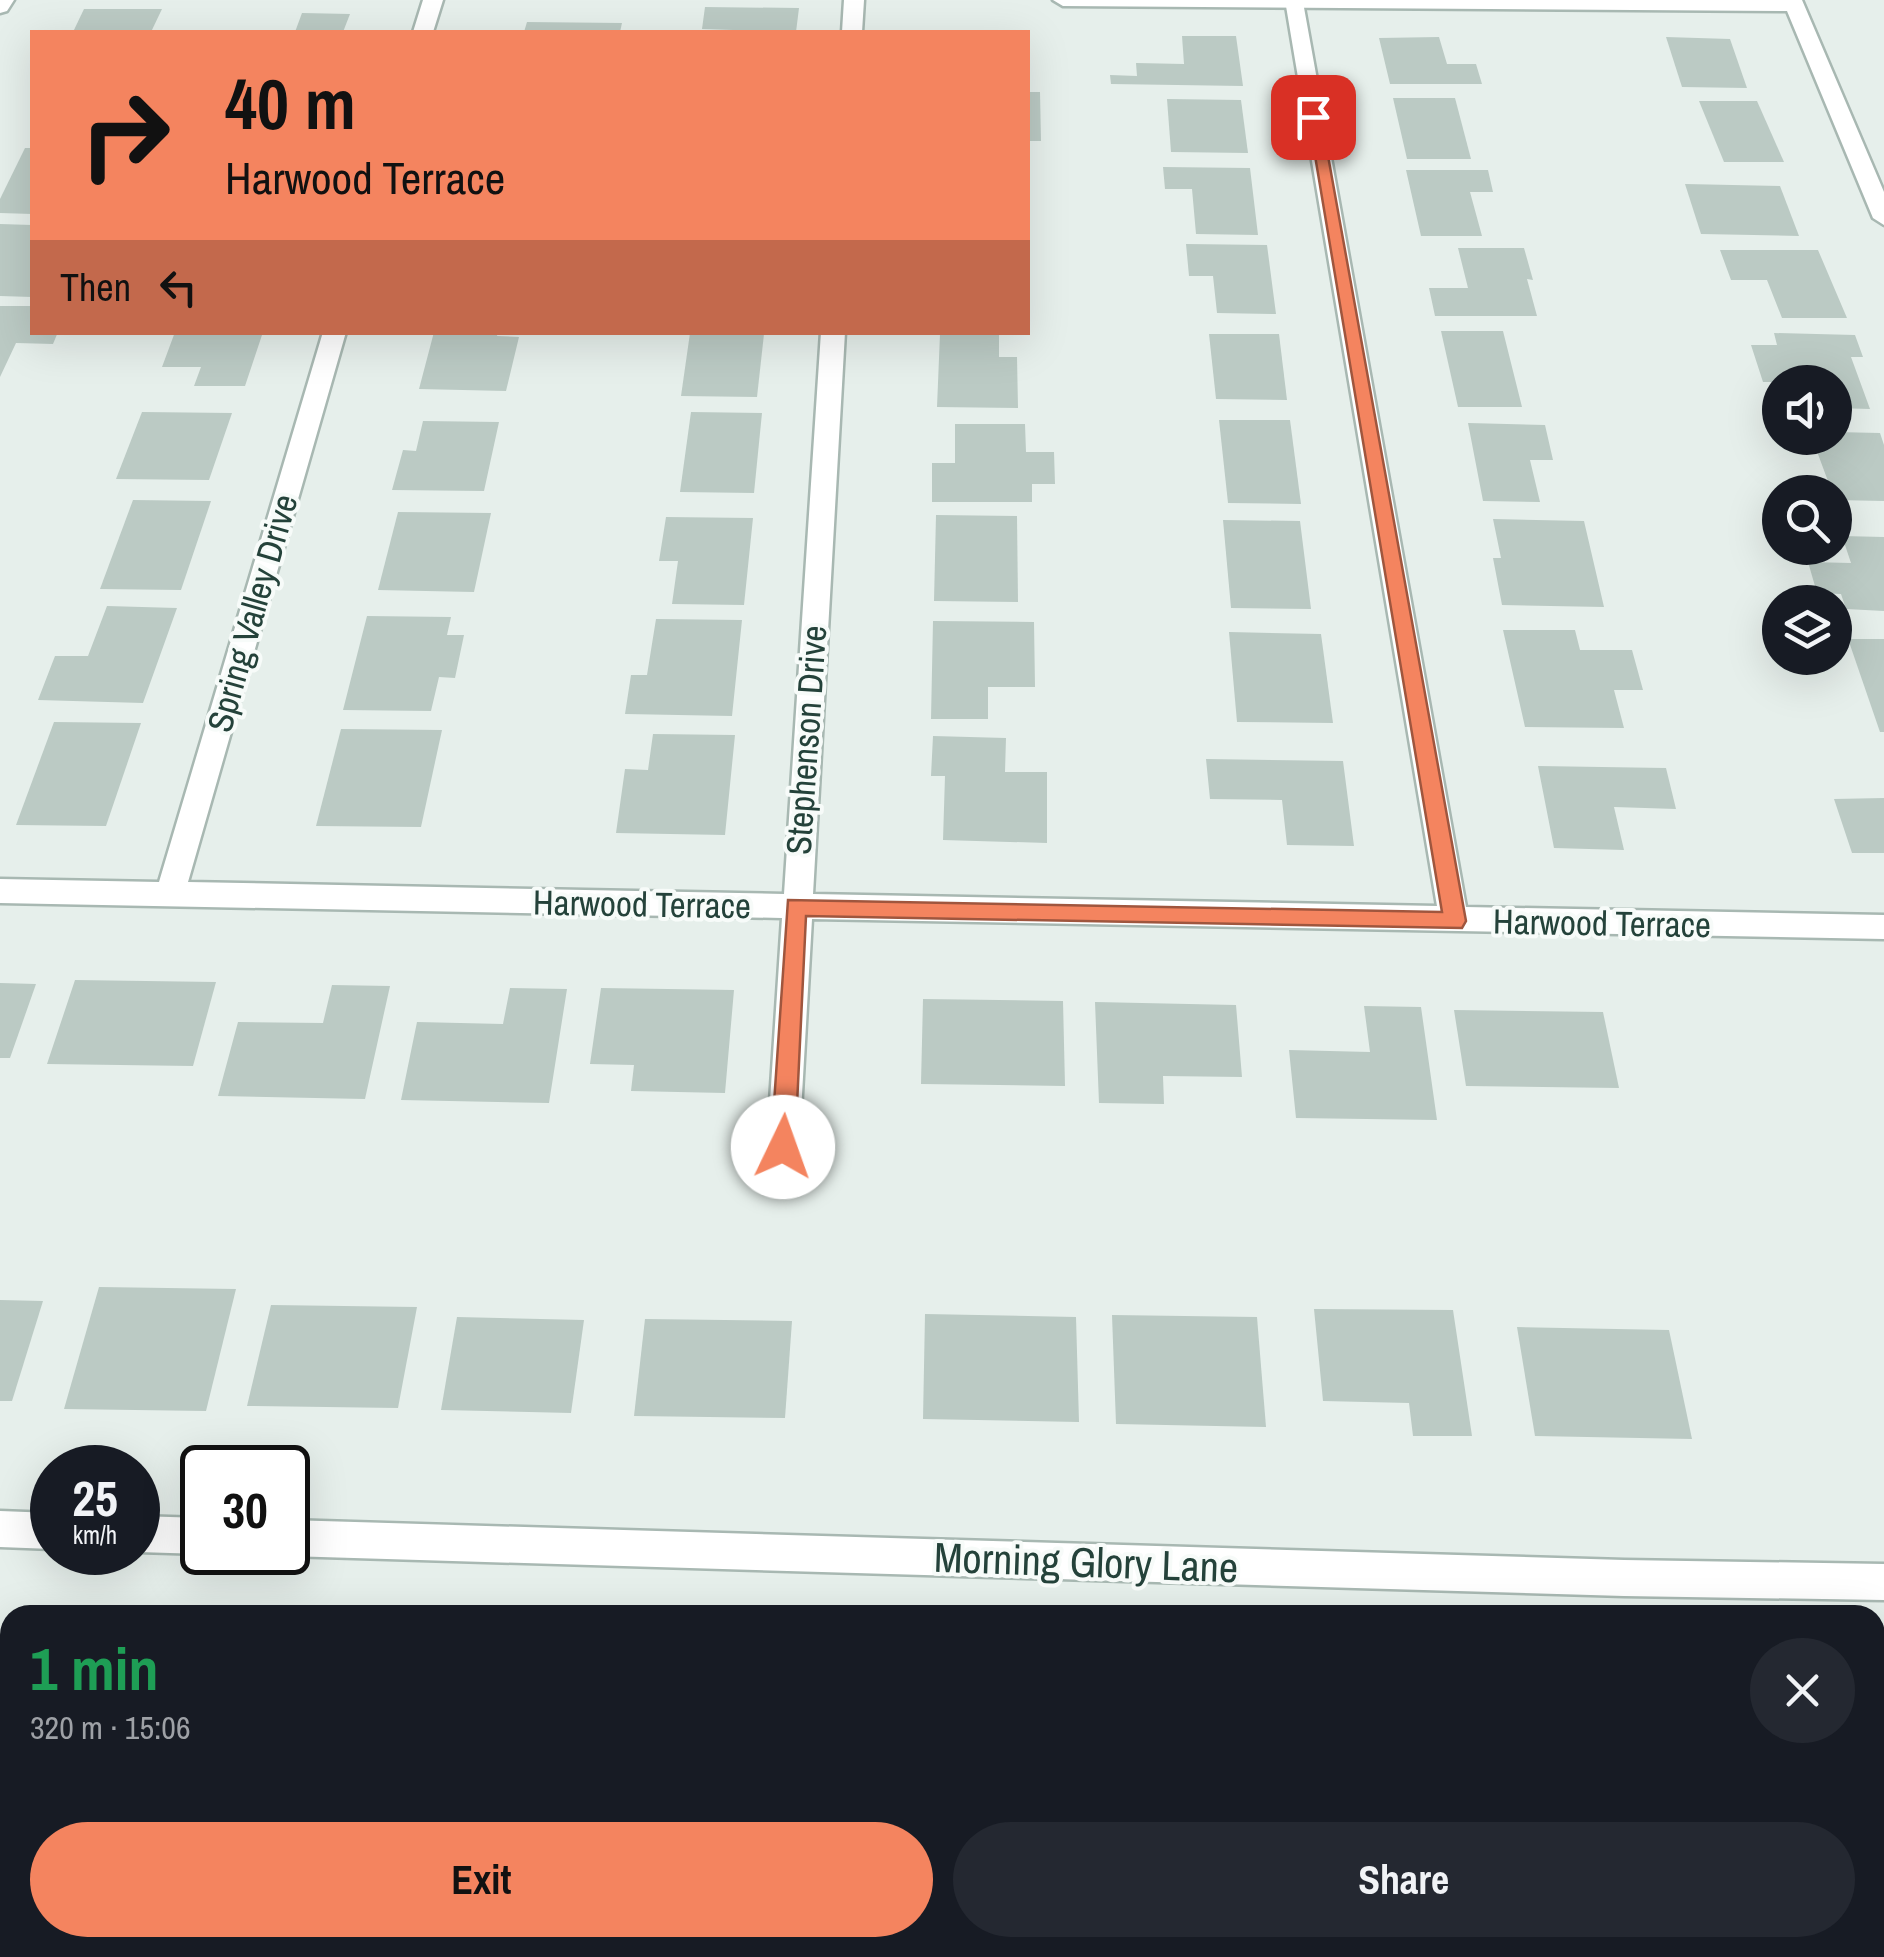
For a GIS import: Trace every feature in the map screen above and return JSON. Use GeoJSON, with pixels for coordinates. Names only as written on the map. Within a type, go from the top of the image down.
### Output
{"type":"FeatureCollection","features":[{"type":"Feature","properties":{"kind":"street"},"geometry":{"type":"LineString","coordinates":[[0,7],[4,0]]}},
{"type":"Feature","properties":{"kind":"street"},"geometry":{"type":"LineString","coordinates":[[424,30],[432,0]]}},
{"type":"Feature","properties":{"kind":"street"},"geometry":{"type":"LineString","coordinates":[[852,30],[854,0]]}},
{"type":"Feature","properties":{"kind":"street"},"geometry":{"type":"LineString","coordinates":[[1063,0],[1793,3],[1884,218]]}},
{"type":"Feature","properties":{"kind":"street"},"geometry":{"type":"LineString","coordinates":[[1293,2],[1454,921]]}},
{"type":"Feature","properties":{"kind":"street","name":"Spring Valley Drive"},"geometry":{"type":"LineString","coordinates":[[170,893],[334,335]]}},
{"type":"Feature","properties":{"kind":"street","name":"Stephenson Drive"},"geometry":{"type":"LineString","coordinates":[[783,1147],[833,335]]}},
{"type":"Feature","properties":{"kind":"street","name":"Harwood Terrace"},"geometry":{"type":"LineString","coordinates":[[0,891],[1884,927]]}},
{"type":"Feature","properties":{"kind":"street"},"geometry":{"type":"LineString","coordinates":[[0,1530],[30,1531]]}},
{"type":"Feature","properties":{"kind":"street","name":"Morning Glory Lane"},"geometry":{"type":"LineString","coordinates":[[310,1539],[1624,1578],[1884,1582]]}},
{"type":"Feature","properties":{"kind":"building"},"geometry":{"type":"Polygon","coordinates":[[[705,7],[799,8],[796,30],[702,29],[705,7]]]}},
{"type":"Feature","properties":{"kind":"building"},"geometry":{"type":"Polygon","coordinates":[[[84,9],[162,9],[152,30],[74,30],[84,9]]]}},
{"type":"Feature","properties":{"kind":"building"},"geometry":{"type":"Polygon","coordinates":[[[302,13],[350,14],[344,30],[296,30],[302,13]]]}},
{"type":"Feature","properties":{"kind":"building"},"geometry":{"type":"Polygon","coordinates":[[[527,22],[622,23],[620,30],[525,30],[527,22]]]}},
{"type":"Feature","properties":{"kind":"building"},"geometry":{"type":"Polygon","coordinates":[[[1182,36],[1236,36],[1243,86],[1111,84],[1110,75],[1137,76],[1136,63],[1184,64],[1182,36]]]}},
{"type":"Feature","properties":{"kind":"building"},"geometry":{"type":"Polygon","coordinates":[[[1439,37],[1447,64],[1476,64],[1482,84],[1390,84],[1379,38],[1439,37]]]}},
{"type":"Feature","properties":{"kind":"building"},"geometry":{"type":"Polygon","coordinates":[[[1666,37],[1730,39],[1747,88],[1682,87],[1666,37]]]}},
{"type":"Feature","properties":{"kind":"building"},"geometry":{"type":"Polygon","coordinates":[[[1030,92],[1040,92],[1041,141],[1030,141],[1030,92]]]}},
{"type":"Feature","properties":{"kind":"building"},"geometry":{"type":"Polygon","coordinates":[[[1393,98],[1455,98],[1471,159],[1407,159],[1393,98]]]}},
{"type":"Feature","properties":{"kind":"building"},"geometry":{"type":"Polygon","coordinates":[[[1167,99],[1241,100],[1248,153],[1171,152],[1167,99]]]}},
{"type":"Feature","properties":{"kind":"building"},"geometry":{"type":"Polygon","coordinates":[[[1699,101],[1757,101],[1784,162],[1724,162],[1699,101]]]}},
{"type":"Feature","properties":{"kind":"building"},"geometry":{"type":"Polygon","coordinates":[[[25,148],[30,148],[30,214],[0,213],[0,199],[25,148]]]}},
{"type":"Feature","properties":{"kind":"building"},"geometry":{"type":"Polygon","coordinates":[[[1163,167],[1250,168],[1258,235],[1196,234],[1192,189],[1165,189],[1163,167]]]}},
{"type":"Feature","properties":{"kind":"building"},"geometry":{"type":"Polygon","coordinates":[[[1406,170],[1488,170],[1493,192],[1470,192],[1482,236],[1421,236],[1406,170]]]}},
{"type":"Feature","properties":{"kind":"building"},"geometry":{"type":"Polygon","coordinates":[[[1685,184],[1780,186],[1799,236],[1701,234],[1685,184]]]}},
{"type":"Feature","properties":{"kind":"building"},"geometry":{"type":"Polygon","coordinates":[[[0,224],[30,225],[30,297],[0,296],[0,224]]]}},
{"type":"Feature","properties":{"kind":"building"},"geometry":{"type":"Polygon","coordinates":[[[1186,244],[1267,245],[1276,314],[1217,313],[1213,276],[1189,276],[1186,244]]]}},
{"type":"Feature","properties":{"kind":"building"},"geometry":{"type":"Polygon","coordinates":[[[1458,248],[1524,248],[1537,316],[1435,316],[1429,288],[1468,288],[1458,248]]]}},
{"type":"Feature","properties":{"kind":"building"},"geometry":{"type":"Polygon","coordinates":[[[1720,250],[1818,250],[1847,318],[1782,318],[1767,280],[1731,280],[1720,250]]]}},
{"type":"Feature","properties":{"kind":"building"},"geometry":{"type":"Polygon","coordinates":[[[0,306],[30,306],[30,335],[57,335],[53,344],[16,343],[0,377],[0,306]]]}},
{"type":"Feature","properties":{"kind":"building"},"geometry":{"type":"Polygon","coordinates":[[[1441,331],[1503,331],[1522,407],[1458,407],[1441,331]]]}},
{"type":"Feature","properties":{"kind":"building"},"geometry":{"type":"Polygon","coordinates":[[[1774,333],[1855,335],[1863,357],[1851,357],[1870,409],[1852,408],[1852,365],[1762,365],[1762,379],[1751,345],[1777,345],[1774,333]]]}},
{"type":"Feature","properties":{"kind":"building"},"geometry":{"type":"Polygon","coordinates":[[[1209,334],[1279,334],[1287,400],[1216,399],[1209,334]]]}},
{"type":"Feature","properties":{"kind":"building"},"geometry":{"type":"Polygon","coordinates":[[[174,335],[262,335],[245,386],[194,386],[201,367],[162,367],[174,335]]]}},
{"type":"Feature","properties":{"kind":"building"},"geometry":{"type":"Polygon","coordinates":[[[433,335],[519,337],[506,391],[419,389],[433,335]]]}},
{"type":"Feature","properties":{"kind":"building"},"geometry":{"type":"Polygon","coordinates":[[[690,335],[764,335],[757,397],[681,396],[690,335]]]}},
{"type":"Feature","properties":{"kind":"building"},"geometry":{"type":"Polygon","coordinates":[[[940,335],[999,335],[999,357],[1017,357],[1018,408],[937,407],[940,335]]]}},
{"type":"Feature","properties":{"kind":"building"},"geometry":{"type":"Polygon","coordinates":[[[142,412],[232,413],[209,480],[116,479],[142,412]]]}},
{"type":"Feature","properties":{"kind":"building"},"geometry":{"type":"Polygon","coordinates":[[[691,412],[762,413],[754,493],[680,492],[691,412]]]}},
{"type":"Feature","properties":{"kind":"building"},"geometry":{"type":"Polygon","coordinates":[[[1219,420],[1290,420],[1301,504],[1228,503],[1219,420]]]}},
{"type":"Feature","properties":{"kind":"building"},"geometry":{"type":"Polygon","coordinates":[[[423,421],[499,422],[484,491],[392,490],[403,450],[416,451],[423,421]]]}},
{"type":"Feature","properties":{"kind":"building"},"geometry":{"type":"Polygon","coordinates":[[[1468,423],[1545,425],[1553,460],[1530,460],[1540,502],[1483,501],[1468,423]]]}},
{"type":"Feature","properties":{"kind":"building"},"geometry":{"type":"Polygon","coordinates":[[[955,424],[1025,424],[1026,452],[1054,452],[1055,484],[1032,484],[1032,502],[932,502],[932,463],[955,463],[955,424]]]}},
{"type":"Feature","properties":{"kind":"building"},"geometry":{"type":"Polygon","coordinates":[[[1852,432],[1880,433],[1884,445],[1884,501],[1852,500],[1852,475],[1826,475],[1818,455],[1852,455],[1852,432]]]}},
{"type":"Feature","properties":{"kind":"building"},"geometry":{"type":"Polygon","coordinates":[[[133,500],[211,501],[181,590],[100,589],[133,500]]]}},
{"type":"Feature","properties":{"kind":"building"},"geometry":{"type":"Polygon","coordinates":[[[398,512],[491,513],[474,592],[378,590],[398,512]]]}},
{"type":"Feature","properties":{"kind":"building"},"geometry":{"type":"Polygon","coordinates":[[[936,515],[1017,516],[1018,602],[934,601],[936,515]]]}},
{"type":"Feature","properties":{"kind":"building"},"geometry":{"type":"Polygon","coordinates":[[[666,517],[753,518],[744,605],[672,604],[678,561],[659,561],[666,517]]]}},
{"type":"Feature","properties":{"kind":"building"},"geometry":{"type":"Polygon","coordinates":[[[1493,519],[1584,521],[1604,607],[1502,605],[1493,558],[1501,558],[1493,519]]]}},
{"type":"Feature","properties":{"kind":"building"},"geometry":{"type":"Polygon","coordinates":[[[1223,520],[1300,521],[1311,609],[1231,608],[1223,520]]]}},
{"type":"Feature","properties":{"kind":"building"},"geometry":{"type":"Polygon","coordinates":[[[1852,536],[1884,537],[1884,611],[1852,609],[1852,585],[1815,585],[1809,565],[1852,565],[1852,536]]]}},
{"type":"Feature","properties":{"kind":"building"},"geometry":{"type":"Polygon","coordinates":[[[107,606],[177,608],[143,703],[38,700],[55,656],[88,656],[107,606]]]}},
{"type":"Feature","properties":{"kind":"building"},"geometry":{"type":"Polygon","coordinates":[[[367,616],[451,617],[447,635],[464,635],[455,678],[439,677],[431,711],[343,710],[367,616]]]}},
{"type":"Feature","properties":{"kind":"building"},"geometry":{"type":"Polygon","coordinates":[[[656,619],[742,620],[732,716],[625,714],[631,675],[647,675],[656,619]]]}},
{"type":"Feature","properties":{"kind":"building"},"geometry":{"type":"Polygon","coordinates":[[[933,621],[1034,622],[1035,687],[988,687],[988,719],[931,719],[933,621]]]}},
{"type":"Feature","properties":{"kind":"building"},"geometry":{"type":"Polygon","coordinates":[[[1503,630],[1575,630],[1580,650],[1632,650],[1643,690],[1614,690],[1624,728],[1525,727],[1503,630]]]}},
{"type":"Feature","properties":{"kind":"building"},"geometry":{"type":"Polygon","coordinates":[[[1229,632],[1321,634],[1333,723],[1237,722],[1229,632]]]}},
{"type":"Feature","properties":{"kind":"building"},"geometry":{"type":"Polygon","coordinates":[[[1852,639],[1884,639],[1884,732],[1880,732],[1852,651],[1852,639]]]}},
{"type":"Feature","properties":{"kind":"building"},"geometry":{"type":"Polygon","coordinates":[[[54,722],[141,723],[106,826],[16,825],[54,722]]]}},
{"type":"Feature","properties":{"kind":"building"},"geometry":{"type":"Polygon","coordinates":[[[341,729],[442,730],[421,827],[316,826],[341,729]]]}},
{"type":"Feature","properties":{"kind":"building"},"geometry":{"type":"Polygon","coordinates":[[[653,734],[735,735],[725,835],[616,833],[625,769],[648,770],[653,734]]]}},
{"type":"Feature","properties":{"kind":"building"},"geometry":{"type":"Polygon","coordinates":[[[933,736],[1006,738],[1005,772],[1047,772],[1047,843],[943,840],[945,776],[931,776],[933,736]]]}},
{"type":"Feature","properties":{"kind":"building"},"geometry":{"type":"Polygon","coordinates":[[[1206,759],[1343,761],[1354,846],[1287,845],[1282,800],[1210,799],[1206,759]]]}},
{"type":"Feature","properties":{"kind":"building"},"geometry":{"type":"Polygon","coordinates":[[[1538,766],[1666,768],[1676,809],[1614,807],[1624,850],[1554,848],[1538,766]]]}},
{"type":"Feature","properties":{"kind":"building"},"geometry":{"type":"Polygon","coordinates":[[[1884,798],[1884,853],[1852,853],[1834,799],[1884,798]]]}},
{"type":"Feature","properties":{"kind":"building"},"geometry":{"type":"Polygon","coordinates":[[[75,980],[216,982],[193,1066],[47,1064],[75,980]]]}},
{"type":"Feature","properties":{"kind":"building"},"geometry":{"type":"Polygon","coordinates":[[[0,983],[36,984],[10,1058],[0,1058],[0,983]]]}},
{"type":"Feature","properties":{"kind":"building"},"geometry":{"type":"Polygon","coordinates":[[[332,985],[390,986],[365,1099],[218,1096],[238,1022],[323,1023],[332,985]]]}},
{"type":"Feature","properties":{"kind":"building"},"geometry":{"type":"Polygon","coordinates":[[[510,988],[567,989],[549,1103],[401,1100],[417,1022],[503,1024],[510,988]]]}},
{"type":"Feature","properties":{"kind":"building"},"geometry":{"type":"Polygon","coordinates":[[[601,988],[734,990],[725,1093],[631,1091],[634,1065],[590,1064],[601,988]]]}},
{"type":"Feature","properties":{"kind":"building"},"geometry":{"type":"Polygon","coordinates":[[[923,999],[1063,1001],[1065,1086],[921,1084],[923,999]]]}},
{"type":"Feature","properties":{"kind":"building"},"geometry":{"type":"Polygon","coordinates":[[[1095,1002],[1236,1005],[1242,1077],[1163,1076],[1164,1104],[1099,1103],[1095,1002]]]}},
{"type":"Feature","properties":{"kind":"building"},"geometry":{"type":"Polygon","coordinates":[[[1364,1006],[1421,1007],[1437,1120],[1296,1118],[1289,1050],[1370,1052],[1364,1006]]]}},
{"type":"Feature","properties":{"kind":"building"},"geometry":{"type":"Polygon","coordinates":[[[1454,1010],[1603,1012],[1619,1088],[1466,1086],[1454,1010]]]}},
{"type":"Feature","properties":{"kind":"building"},"geometry":{"type":"Polygon","coordinates":[[[99,1287],[236,1289],[206,1411],[64,1409],[99,1287]]]}},
{"type":"Feature","properties":{"kind":"building"},"geometry":{"type":"Polygon","coordinates":[[[0,1300],[43,1301],[12,1401],[0,1401],[0,1300]]]}},
{"type":"Feature","properties":{"kind":"building"},"geometry":{"type":"Polygon","coordinates":[[[271,1305],[417,1307],[398,1408],[247,1406],[271,1305]]]}},
{"type":"Feature","properties":{"kind":"building"},"geometry":{"type":"Polygon","coordinates":[[[1314,1309],[1453,1310],[1472,1436],[1413,1436],[1409,1403],[1323,1401],[1314,1309]]]}},
{"type":"Feature","properties":{"kind":"building"},"geometry":{"type":"Polygon","coordinates":[[[925,1314],[1076,1317],[1079,1422],[923,1419],[925,1314]]]}},
{"type":"Feature","properties":{"kind":"building"},"geometry":{"type":"Polygon","coordinates":[[[1112,1315],[1257,1317],[1266,1427],[1116,1424],[1112,1315]]]}},
{"type":"Feature","properties":{"kind":"building"},"geometry":{"type":"Polygon","coordinates":[[[457,1317],[584,1320],[571,1413],[441,1410],[457,1317]]]}},
{"type":"Feature","properties":{"kind":"building"},"geometry":{"type":"Polygon","coordinates":[[[645,1319],[792,1321],[785,1418],[634,1416],[645,1319]]]}},
{"type":"Feature","properties":{"kind":"building"},"geometry":{"type":"Polygon","coordinates":[[[1517,1327],[1669,1330],[1692,1439],[1535,1436],[1517,1327]]]}},
{"type":"Feature","properties":{"kind":"route"},"geometry":{"type":"LineString","coordinates":[[783,1147],[796,907],[1454,921],[1313,117]]}}]}
